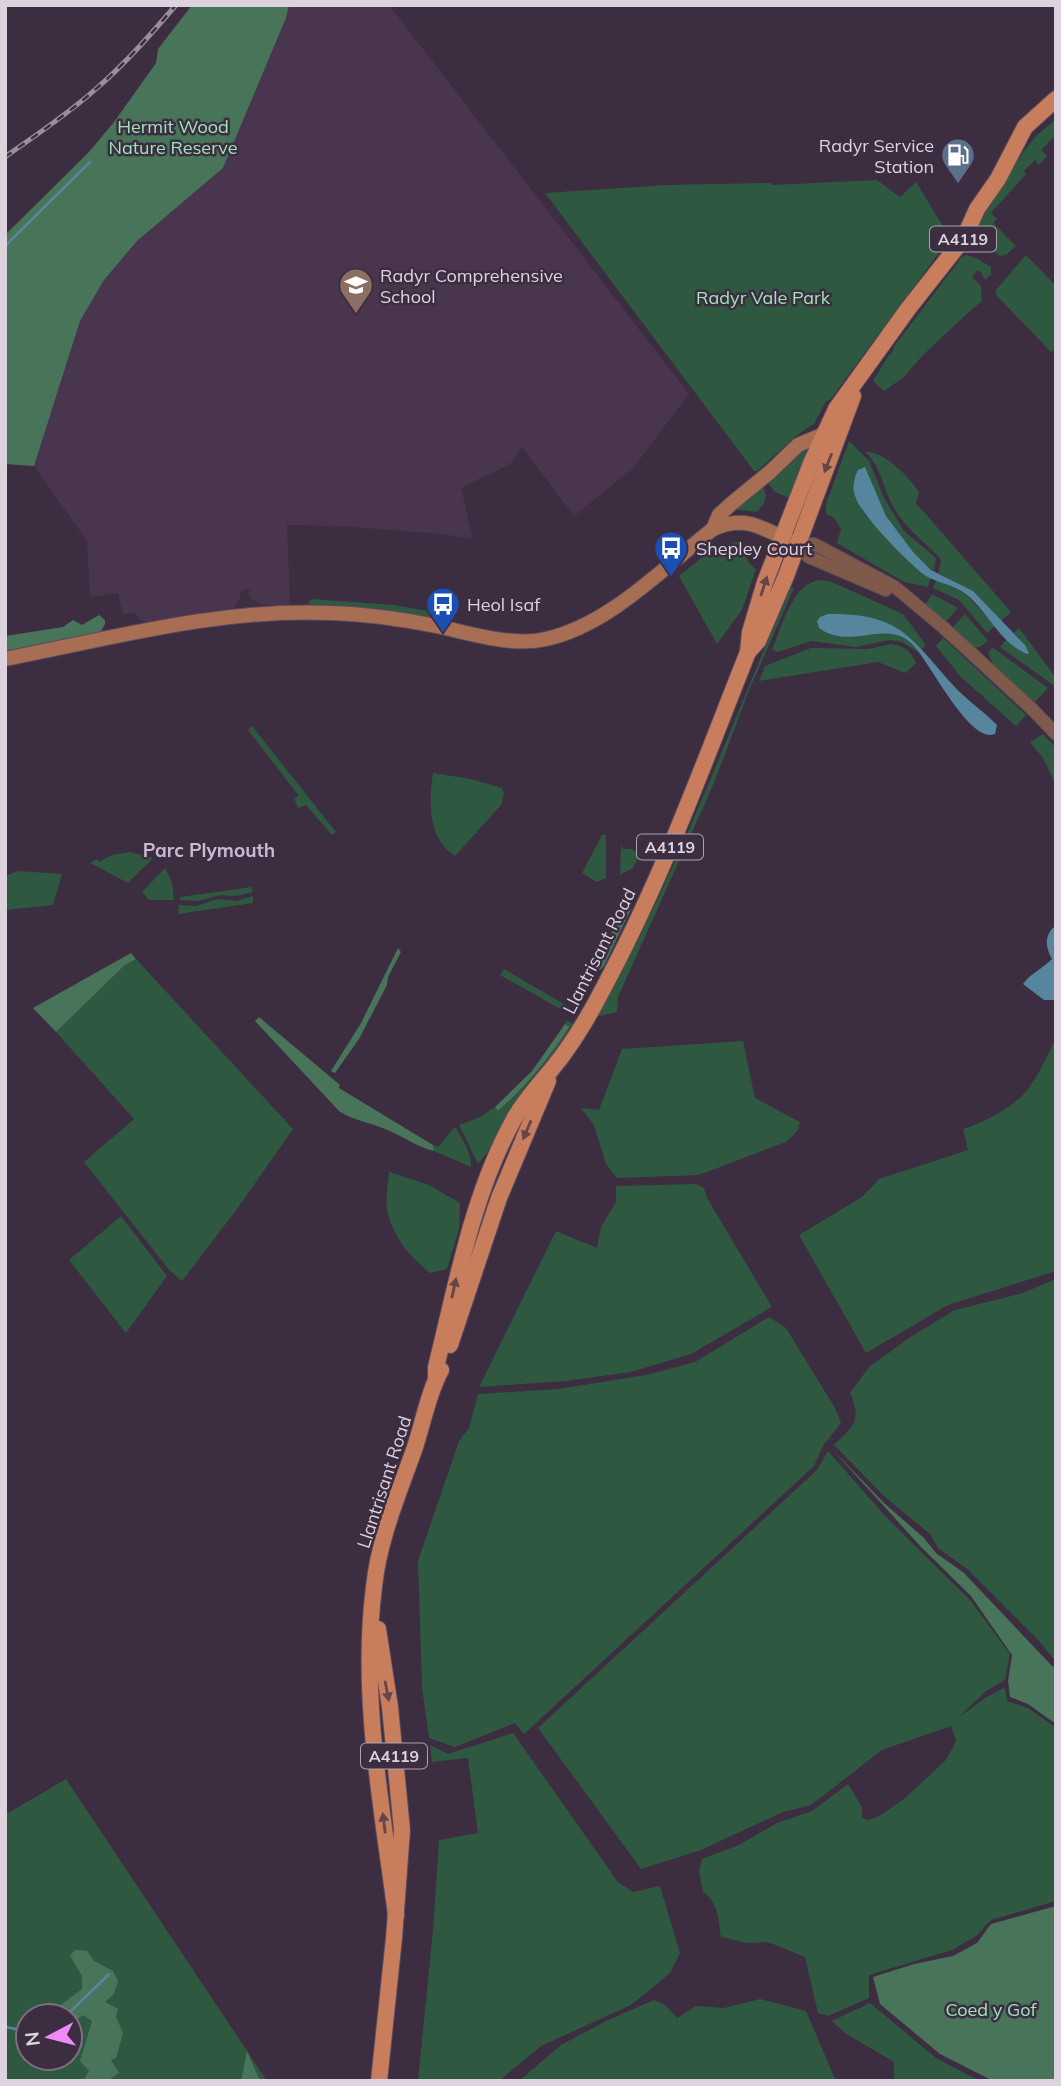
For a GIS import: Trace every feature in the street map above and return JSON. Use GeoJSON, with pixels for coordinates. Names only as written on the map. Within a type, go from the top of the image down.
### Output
{"type":"FeatureCollection","features":[{"type":"Feature","properties":{"kind":"main road","name":"Llantrisant Road"},"geometry":{"type":"LineString","coordinates":[[789,541],[824,433],[836,409],[908,309],[964,238],[977,209],[998,179],[1025,127],[1056,99]]}},
{"type":"Feature","properties":{"kind":"main road","name":"Llantrisant Road"},"geometry":{"type":"LineString","coordinates":[[379,2081],[396,1914],[373,1723],[370,1648],[373,1599],[383,1535],[423,1426],[436,1379],[489,1234],[499,1198],[554,1068],[577,1035],[619,958],[653,885],[687,808],[748,652],[750,632],[862,376]]}},
{"type":"Feature","properties":{"kind":"main road"},"geometry":{"type":"LineString","coordinates":[[713,529],[719,515],[730,504],[798,445],[824,433]]}},
{"type":"Feature","properties":{"kind":"main road"},"geometry":{"type":"LineString","coordinates":[[5,659],[213,619],[275,612],[366,615],[504,639],[538,641],[575,628],[631,595],[713,529],[732,522],[742,522],[789,541]]}},
{"type":"Feature","properties":{"kind":"street"},"geometry":{"type":"LineString","coordinates":[[789,541],[809,557],[906,597],[944,628],[1056,734]]}},
{"type":"Feature","properties":{"kind":"shaded area","name":"Radyr Comprehensive School"},"geometry":{"type":"Polygon","coordinates":[[[289,5],[389,5],[689,394],[633,468],[574,516],[522,447],[510,464],[461,488],[473,539],[340,526],[287,525],[290,605],[261,605],[250,598],[249,589],[241,590],[239,601],[234,608],[145,622],[139,619],[135,612],[123,615],[118,593],[90,597],[87,541],[34,466],[80,321],[104,280],[137,241],[223,168],[289,5]]]}},
{"type":"Feature","properties":{"kind":"green space","name":"Hermit Wood Nature Reserve"},"geometry":{"type":"Polygon","coordinates":[[[192,5],[289,5],[223,168],[137,241],[104,280],[80,321],[34,466],[5,464],[5,235],[89,152],[114,122],[156,63],[158,49],[192,5]]]}},
{"type":"Feature","properties":{"kind":"green space"},"geometry":{"type":"Polygon","coordinates":[[[1056,119],[1056,135],[1041,150],[1047,156],[1039,165],[1035,160],[1024,171],[1026,174],[991,213],[997,219],[993,223],[1016,246],[1006,255],[1000,256],[984,242],[980,233],[980,221],[1024,151],[1037,135],[1056,119]]]}},
{"type":"Feature","properties":{"kind":"green space","name":"Radyr Vale Park"},"geometry":{"type":"Polygon","coordinates":[[[877,180],[900,197],[916,182],[949,236],[947,242],[830,400],[826,401],[814,424],[797,435],[757,471],[754,471],[545,193],[666,185],[772,185],[877,180]]]}},
{"type":"Feature","properties":{"kind":"green space"},"geometry":{"type":"Polygon","coordinates":[[[966,255],[991,267],[991,274],[985,280],[981,272],[977,271],[972,277],[981,286],[982,301],[922,356],[904,377],[884,391],[873,381],[895,345],[966,255]]]}},
{"type":"Feature","properties":{"kind":"green space"},"geometry":{"type":"Polygon","coordinates":[[[1026,255],[1056,286],[1056,349],[1051,352],[996,295],[996,290],[1026,255]]]}},
{"type":"Feature","properties":{"kind":"green space"},"geometry":{"type":"Polygon","coordinates":[[[849,441],[869,461],[884,498],[904,531],[936,558],[934,571],[912,553],[894,528],[878,500],[868,473],[854,477],[855,498],[866,516],[926,576],[931,577],[928,587],[904,582],[837,543],[841,529],[834,518],[826,514],[826,504],[849,441]]]}},
{"type":"Feature","properties":{"kind":"green space"},"geometry":{"type":"Polygon","coordinates":[[[807,448],[792,499],[775,492],[767,482],[801,450],[807,448]]]}},
{"type":"Feature","properties":{"kind":"green space"},"geometry":{"type":"Polygon","coordinates":[[[865,452],[888,460],[915,486],[919,492],[916,503],[1011,612],[1001,621],[973,591],[938,573],[940,558],[900,517],[891,503],[879,471],[865,452]]]}},
{"type":"Feature","properties":{"kind":"green space"},"geometry":{"type":"Polygon","coordinates":[[[762,486],[765,500],[757,512],[732,509],[762,486]]]}},
{"type":"Feature","properties":{"kind":"green space"},"geometry":{"type":"Polygon","coordinates":[[[736,542],[747,545],[747,558],[756,569],[742,610],[717,644],[679,576],[709,552],[736,542]]]}},
{"type":"Feature","properties":{"kind":"green space"},"geometry":{"type":"Polygon","coordinates":[[[820,580],[832,582],[903,614],[926,645],[918,652],[902,642],[890,640],[856,647],[811,641],[778,652],[772,650],[795,597],[810,583],[820,580]]]}},
{"type":"Feature","properties":{"kind":"green space"},"geometry":{"type":"Polygon","coordinates":[[[936,580],[965,593],[995,626],[987,633],[959,600],[933,588],[936,580]]]}},
{"type":"Feature","properties":{"kind":"green space"},"geometry":{"type":"Polygon","coordinates":[[[791,587],[794,588],[748,693],[714,783],[618,997],[617,1012],[599,1016],[677,858],[791,587]]]}},
{"type":"Feature","properties":{"kind":"green space"},"geometry":{"type":"Polygon","coordinates":[[[932,594],[958,608],[946,622],[925,605],[932,594]]]}},
{"type":"Feature","properties":{"kind":"green space"},"geometry":{"type":"Polygon","coordinates":[[[312,599],[393,605],[429,611],[432,616],[428,618],[361,608],[310,605],[308,602],[312,599]]]}},
{"type":"Feature","properties":{"kind":"green space"},"geometry":{"type":"Polygon","coordinates":[[[965,614],[988,641],[980,647],[974,648],[952,628],[965,614]]]}},
{"type":"Feature","properties":{"kind":"green space"},"geometry":{"type":"Polygon","coordinates":[[[99,615],[105,620],[100,633],[5,651],[5,636],[63,627],[73,620],[82,625],[99,615]]]}},
{"type":"Feature","properties":{"kind":"green space"},"geometry":{"type":"Polygon","coordinates":[[[1019,628],[1056,678],[1056,687],[1000,647],[1007,639],[1027,654],[1025,645],[1014,633],[1019,628]]]}},
{"type":"Feature","properties":{"kind":"green space"},"geometry":{"type":"Polygon","coordinates":[[[943,638],[1026,715],[1016,726],[961,677],[936,646],[943,638]]]}},
{"type":"Feature","properties":{"kind":"green space"},"geometry":{"type":"Polygon","coordinates":[[[892,644],[907,650],[916,663],[905,673],[878,662],[759,681],[765,666],[811,648],[868,649],[892,644]]]}},
{"type":"Feature","properties":{"kind":"green space"},"geometry":{"type":"Polygon","coordinates":[[[992,647],[1048,688],[1034,703],[996,670],[988,653],[992,647]]]}},
{"type":"Feature","properties":{"kind":"green space"},"geometry":{"type":"Polygon","coordinates":[[[252,726],[336,832],[332,835],[306,805],[298,808],[294,798],[299,796],[248,730],[252,726]]]}},
{"type":"Feature","properties":{"kind":"green space"},"geometry":{"type":"Polygon","coordinates":[[[1043,734],[1056,748],[1056,785],[1043,758],[1030,742],[1043,734]]]}},
{"type":"Feature","properties":{"kind":"green space"},"geometry":{"type":"Polygon","coordinates":[[[433,773],[471,779],[502,788],[504,794],[501,805],[455,856],[439,840],[432,818],[433,773]]]}},
{"type":"Feature","properties":{"kind":"green space"},"geometry":{"type":"Polygon","coordinates":[[[602,835],[606,835],[606,878],[597,882],[582,873],[602,835]]]}},
{"type":"Feature","properties":{"kind":"green space"},"geometry":{"type":"Polygon","coordinates":[[[621,845],[623,849],[631,849],[640,854],[633,868],[620,875],[621,845]]]}},
{"type":"Feature","properties":{"kind":"green space"},"geometry":{"type":"Polygon","coordinates":[[[130,852],[153,858],[128,883],[90,863],[97,859],[99,862],[112,855],[130,852]]]}},
{"type":"Feature","properties":{"kind":"green space"},"geometry":{"type":"Polygon","coordinates":[[[165,868],[172,882],[174,900],[149,900],[142,892],[165,868]]]}},
{"type":"Feature","properties":{"kind":"green space"},"geometry":{"type":"Polygon","coordinates":[[[19,871],[62,874],[53,905],[5,910],[5,876],[19,871]]]}},
{"type":"Feature","properties":{"kind":"green space"},"geometry":{"type":"Polygon","coordinates":[[[252,887],[253,892],[236,896],[220,895],[199,901],[180,900],[180,897],[252,887]]]}},
{"type":"Feature","properties":{"kind":"green space"},"geometry":{"type":"Polygon","coordinates":[[[253,896],[253,903],[178,914],[179,905],[196,906],[218,899],[236,901],[253,896]]]}},
{"type":"Feature","properties":{"kind":"green space"},"geometry":{"type":"Polygon","coordinates":[[[628,905],[631,909],[604,966],[600,970],[594,969],[624,907],[628,905]]]}},
{"type":"Feature","properties":{"kind":"green space"},"geometry":{"type":"Polygon","coordinates":[[[398,948],[401,952],[388,977],[387,985],[359,1039],[335,1073],[331,1071],[361,1023],[398,948]]]}},
{"type":"Feature","properties":{"kind":"green space"},"geometry":{"type":"Polygon","coordinates":[[[131,953],[136,959],[125,965],[56,1032],[33,1008],[131,953]]]}},
{"type":"Feature","properties":{"kind":"green space"},"geometry":{"type":"Polygon","coordinates":[[[136,959],[293,1129],[182,1281],[170,1271],[84,1162],[134,1119],[56,1032],[125,965],[136,959]]]}},
{"type":"Feature","properties":{"kind":"green space"},"geometry":{"type":"Polygon","coordinates":[[[504,969],[567,1006],[564,1011],[500,975],[504,969]]]}},
{"type":"Feature","properties":{"kind":"green space"},"geometry":{"type":"Polygon","coordinates":[[[259,1017],[340,1085],[339,1088],[433,1145],[434,1151],[339,1111],[255,1021],[259,1017]]]}},
{"type":"Feature","properties":{"kind":"green space"},"geometry":{"type":"Polygon","coordinates":[[[567,1020],[573,1024],[550,1060],[517,1098],[478,1164],[459,1125],[480,1117],[495,1107],[499,1110],[509,1101],[537,1072],[553,1050],[568,1027],[565,1024],[567,1020]]]}},
{"type":"Feature","properties":{"kind":"green space"},"geometry":{"type":"Polygon","coordinates":[[[565,1024],[569,1027],[545,1061],[519,1092],[498,1111],[495,1107],[532,1071],[565,1024]]]}},
{"type":"Feature","properties":{"kind":"green space"},"geometry":{"type":"Polygon","coordinates":[[[1056,1038],[1056,1271],[948,1305],[866,1353],[799,1235],[862,1197],[879,1179],[968,1150],[963,1129],[994,1116],[1022,1096],[1056,1038]]]}},
{"type":"Feature","properties":{"kind":"green space"},"geometry":{"type":"Polygon","coordinates":[[[743,1041],[755,1098],[800,1122],[798,1130],[786,1142],[699,1175],[617,1178],[606,1164],[594,1125],[581,1108],[599,1110],[622,1049],[743,1041]]]}},
{"type":"Feature","properties":{"kind":"green space"},"geometry":{"type":"Polygon","coordinates":[[[455,1127],[468,1151],[471,1167],[434,1151],[433,1145],[438,1147],[455,1127]]]}},
{"type":"Feature","properties":{"kind":"green space"},"geometry":{"type":"Polygon","coordinates":[[[389,1172],[429,1185],[460,1203],[459,1229],[447,1269],[430,1273],[415,1260],[398,1238],[387,1211],[389,1172]]]}},
{"type":"Feature","properties":{"kind":"green space"},"geometry":{"type":"Polygon","coordinates":[[[696,1184],[704,1188],[707,1198],[772,1307],[691,1354],[631,1372],[566,1381],[479,1387],[556,1231],[597,1248],[601,1227],[616,1202],[616,1186],[696,1184]]]}},
{"type":"Feature","properties":{"kind":"green space"},"geometry":{"type":"Polygon","coordinates":[[[121,1216],[167,1276],[126,1333],[69,1260],[121,1216]]]}},
{"type":"Feature","properties":{"kind":"green space"},"geometry":{"type":"Polygon","coordinates":[[[1056,1279],[1056,1662],[1039,1641],[967,1569],[938,1548],[930,1534],[885,1497],[834,1445],[854,1422],[854,1402],[850,1393],[869,1367],[955,1310],[1023,1293],[1056,1279]]]}},
{"type":"Feature","properties":{"kind":"green space"},"geometry":{"type":"Polygon","coordinates":[[[769,1317],[786,1328],[835,1408],[841,1423],[823,1446],[814,1466],[524,1734],[515,1723],[455,1747],[429,1738],[422,1687],[418,1561],[459,1441],[469,1428],[478,1394],[558,1389],[646,1375],[695,1362],[769,1317]]]}},
{"type":"Feature","properties":{"kind":"green space"},"geometry":{"type":"Polygon","coordinates":[[[830,1447],[884,1503],[924,1538],[936,1553],[964,1573],[1053,1667],[1056,1667],[1056,1724],[1028,1704],[1010,1697],[1008,1681],[1012,1655],[971,1596],[922,1548],[830,1447]]]}},
{"type":"Feature","properties":{"kind":"green space"},"geometry":{"type":"Polygon","coordinates":[[[828,1451],[886,1517],[970,1600],[1010,1654],[1005,1680],[986,1691],[958,1718],[1005,1687],[1007,1701],[1028,1708],[1056,1728],[1056,1901],[991,1920],[976,1936],[952,1950],[869,1975],[869,1998],[828,2016],[818,2013],[805,1957],[768,1942],[747,1943],[721,1937],[715,1906],[703,1892],[699,1871],[702,1859],[739,1845],[777,1823],[812,1811],[848,1784],[862,1807],[862,1818],[869,1820],[881,1815],[905,1798],[946,1760],[956,1741],[951,1726],[882,1750],[811,1805],[783,1812],[701,1850],[641,1869],[538,1728],[817,1470],[828,1451]]]}},
{"type":"Feature","properties":{"kind":"green space"},"geometry":{"type":"Polygon","coordinates":[[[513,1733],[618,1882],[633,1892],[660,1886],[680,1953],[670,1973],[631,2005],[541,2046],[499,2081],[418,2081],[439,1840],[478,1833],[468,1758],[432,1762],[430,1745],[448,1754],[513,1733]]]}},
{"type":"Feature","properties":{"kind":"green space"},"geometry":{"type":"Polygon","coordinates":[[[66,1779],[267,2081],[5,2081],[5,1815],[66,1779]]]}},
{"type":"Feature","properties":{"kind":"green space","name":"Coed y Gof"},"geometry":{"type":"Polygon","coordinates":[[[1056,1906],[1056,2081],[993,2081],[940,2054],[880,2004],[873,1977],[914,1964],[953,1956],[977,1943],[991,1924],[1056,1906]]]}},
{"type":"Feature","properties":{"kind":"green space"},"geometry":{"type":"Polygon","coordinates":[[[75,1950],[87,1951],[94,1961],[113,1971],[118,1981],[114,1994],[105,2002],[118,2009],[116,2017],[123,2033],[116,2058],[111,2060],[119,2073],[107,2081],[86,2081],[85,2078],[89,2071],[84,2065],[84,2048],[92,2021],[84,2016],[84,2002],[64,2002],[82,1989],[82,1976],[70,1956],[75,1950]]]}},
{"type":"Feature","properties":{"kind":"green space"},"geometry":{"type":"Polygon","coordinates":[[[760,1999],[806,2011],[836,2081],[519,2081],[561,2045],[654,2000],[664,2004],[677,2018],[696,2006],[724,2008],[760,1999]]]}},
{"type":"Feature","properties":{"kind":"green space"},"geometry":{"type":"Polygon","coordinates":[[[870,2003],[936,2058],[980,2081],[894,2081],[894,2062],[845,2033],[832,2021],[870,2003]]]}},
{"type":"Feature","properties":{"kind":"green space"},"geometry":{"type":"Polygon","coordinates":[[[247,2051],[260,2081],[241,2081],[247,2051]]]}},
{"type":"Feature","properties":{"kind":"water"},"geometry":{"type":"Polygon","coordinates":[[[865,467],[886,516],[913,552],[931,570],[973,591],[1025,645],[1029,653],[1009,643],[966,594],[926,576],[875,526],[854,493],[858,470],[865,467]]]}},
{"type":"Feature","properties":{"kind":"water"},"geometry":{"type":"Polygon","coordinates":[[[828,614],[872,618],[901,631],[914,641],[958,690],[997,725],[995,734],[985,734],[973,727],[911,643],[901,636],[890,634],[843,637],[831,634],[819,628],[817,621],[828,614]]]}},
{"type":"Feature","properties":{"kind":"water"},"geometry":{"type":"Polygon","coordinates":[[[1056,925],[1056,1000],[1044,1000],[1023,984],[1052,959],[1047,941],[1049,933],[1056,925]]]}},
{"type":"Feature","properties":{"kind":"waterway"},"geometry":{"type":"LineString","coordinates":[[5,246],[90,162]]}},
{"type":"Feature","properties":{"kind":"waterway"},"geometry":{"type":"LineString","coordinates":[[80,2002],[109,1974]]}},
{"type":"Feature","properties":{"kind":"waterway"},"geometry":{"type":"LineString","coordinates":[[5,2027],[14,2029]]}},
{"type":"Feature","properties":{"kind":"railway"},"geometry":{"type":"LineString","coordinates":[[5,157],[97,88],[176,5]]}},
{"type":"Feature","properties":{"kind":"place","name":"Radyr Service Station"},"geometry":{"type":"Point","coordinates":[958,185]}},
{"type":"Feature","properties":{"kind":"place","name":"Radyr Comprehensive School"},"geometry":{"type":"Point","coordinates":[356,315]}},
{"type":"Feature","properties":{"kind":"place","name":"Shepley Court"},"geometry":{"type":"Point","coordinates":[671,578]}},
{"type":"Feature","properties":{"kind":"place","name":"Heol Isaf"},"geometry":{"type":"Point","coordinates":[443,634]}},
{"type":"Feature","properties":{"kind":"district","name":"Parc Plymouth"},"geometry":{"type":"Point","coordinates":[209,850]}}]}
